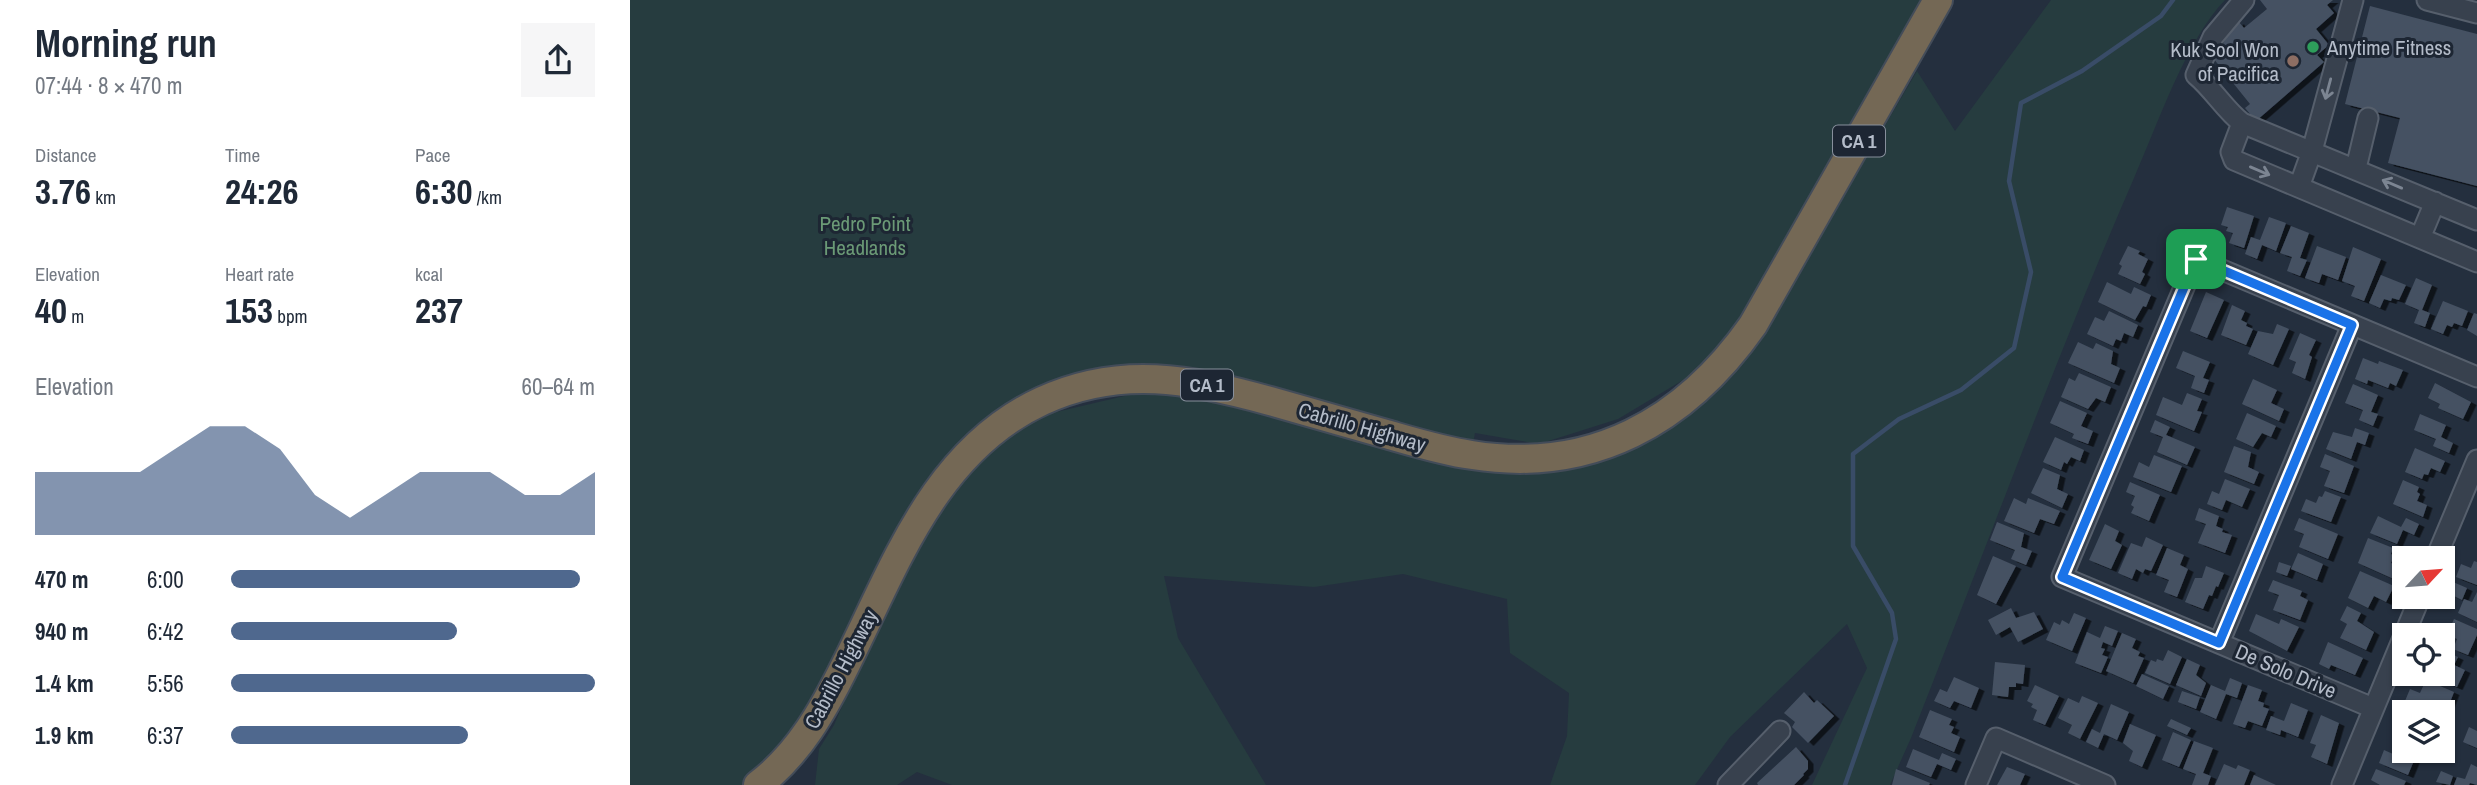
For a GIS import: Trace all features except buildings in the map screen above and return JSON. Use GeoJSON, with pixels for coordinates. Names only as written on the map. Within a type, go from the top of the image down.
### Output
{"type":"FeatureCollection","features":[{"type":"Feature","properties":{"kind":"highway","name":"Cabrillo Highway"},"geometry":{"type":"LineString","coordinates":[[758,785],[793,752],[817,717],[917,523],[939,487],[992,431],[1023,411],[1054,396],[1118,380],[1181,380],[1232,391],[1445,450],[1502,458],[1553,457],[1588,450],[1633,434],[1662,418],[1691,396],[1719,368],[1753,325],[1938,0]]}},
{"type":"Feature","properties":{"kind":"street"},"geometry":{"type":"LineString","coordinates":[[2244,0],[2213,37],[2196,75],[2242,123],[2477,220]]}},
{"type":"Feature","properties":{"kind":"street"},"geometry":{"type":"LineString","coordinates":[[2299,187],[2312,151],[2353,0]]}},
{"type":"Feature","properties":{"kind":"street"},"geometry":{"type":"LineString","coordinates":[[2427,0],[2477,13]]}},
{"type":"Feature","properties":{"kind":"street"},"geometry":{"type":"LineString","coordinates":[[2356,169],[2368,118]]}},
{"type":"Feature","properties":{"kind":"street"},"geometry":{"type":"LineString","coordinates":[[2242,123],[2231,152],[2234,160],[2477,262]]}},
{"type":"Feature","properties":{"kind":"street"},"geometry":{"type":"LineString","coordinates":[[2420,238],[2435,202]]}},
{"type":"Feature","properties":{"kind":"street","name":"De Solo Drive"},"geometry":{"type":"LineString","coordinates":[[2373,708],[2062,577],[2196,259],[2477,377]]}},
{"type":"Feature","properties":{"kind":"street"},"geometry":{"type":"LineString","coordinates":[[2219,643],[2352,325]]}},
{"type":"Feature","properties":{"kind":"street"},"geometry":{"type":"LineString","coordinates":[[2441,546],[2477,460]]}},
{"type":"Feature","properties":{"kind":"street"},"geometry":{"type":"LineString","coordinates":[[2342,785],[2415,609]]}},
{"type":"Feature","properties":{"kind":"street"},"geometry":{"type":"LineString","coordinates":[[1730,785],[1780,731]]}},
{"type":"Feature","properties":{"kind":"street"},"geometry":{"type":"LineString","coordinates":[[1976,785],[1996,738],[2105,785]]}},
{"type":"Feature","properties":{"kind":"green space","name":"Pedro Point Headlands"},"geometry":{"type":"Polygon","coordinates":[[[630,0],[1920,0],[1797,231],[1708,365],[1618,419],[1539,444],[1475,433],[1470,458],[1203,388],[1055,399],[947,480],[801,724],[742,785],[630,785],[630,0]]]}},
{"type":"Feature","properties":{"kind":"green space"},"geometry":{"type":"Polygon","coordinates":[[[2051,0],[2225,0],[2198,37],[2163,109],[2076,317],[1911,738],[1890,785],[1812,785],[1867,668],[1847,624],[1730,737],[1695,785],[1550,785],[1567,736],[1569,693],[1510,653],[1507,599],[1403,574],[1314,587],[1164,576],[1178,638],[1266,785],[952,785],[917,772],[897,785],[815,785],[819,749],[834,725],[878,622],[937,508],[1014,422],[1154,389],[1484,469],[1621,451],[1811,251],[1917,71],[1955,131],[2051,0]]]}},
{"type":"Feature","properties":{"kind":"waterway"},"geometry":{"type":"LineString","coordinates":[[1845,785],[1896,639],[1892,613],[1853,546],[1853,454],[1899,419],[1961,390],[2014,348],[2031,272],[2009,181],[2021,103],[2082,71],[2161,16],[2173,0]]}},
{"type":"Feature","properties":{"kind":"place","name":"Anytime Fitness"},"geometry":{"type":"Point","coordinates":[2313,47]}},
{"type":"Feature","properties":{"kind":"place","name":"Kuk Sool Won of Pacifica"},"geometry":{"type":"Point","coordinates":[2293,61]}},
{"type":"Feature","properties":{"kind":"route"},"geometry":{"type":"LineString","coordinates":[[2196,259],[2352,325],[2219,643],[2062,577],[2196,259]]}}]}
